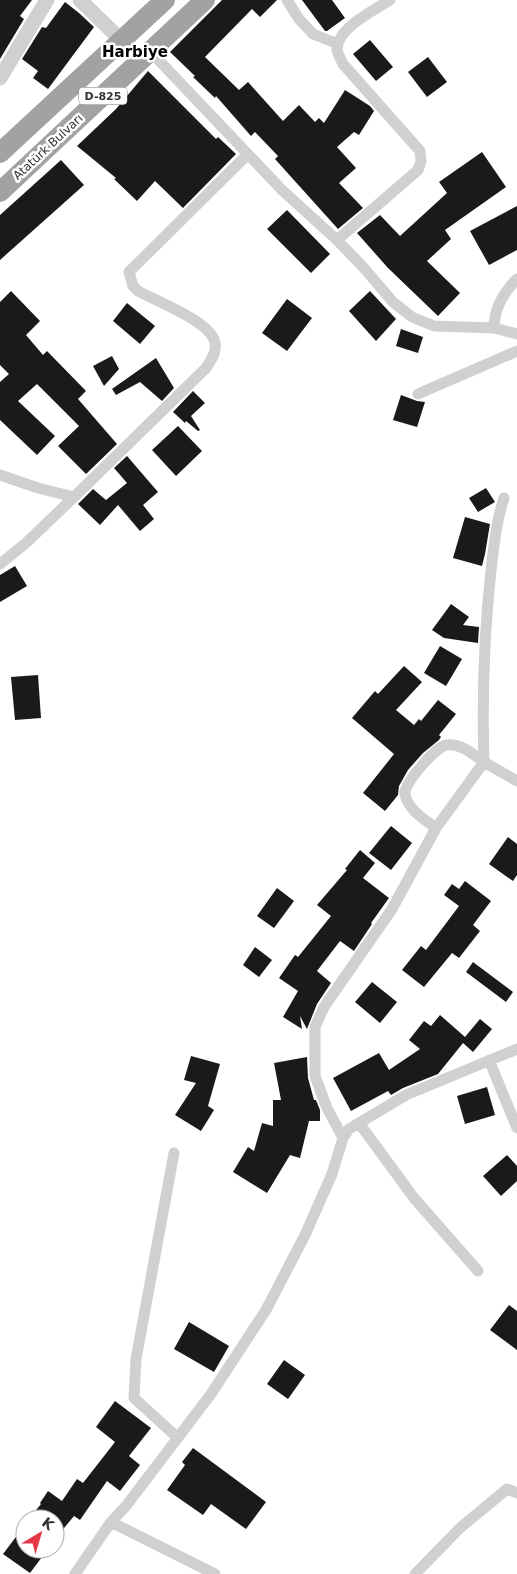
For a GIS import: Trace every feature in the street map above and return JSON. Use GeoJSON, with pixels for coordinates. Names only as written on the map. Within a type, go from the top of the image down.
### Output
{"type":"FeatureCollection","features":[{"type":"Feature","properties":{"kind":"highway","name":"D-825"},"geometry":{"type":"LineString","coordinates":[[0,153],[165,0]]}},
{"type":"Feature","properties":{"kind":"highway","name":"Atatürk Bulvarı"},"geometry":{"type":"LineString","coordinates":[[0,192],[206,0]]}},
{"type":"Feature","properties":{"kind":"street"},"geometry":{"type":"LineString","coordinates":[[0,78],[47,0]]}},
{"type":"Feature","properties":{"kind":"street"},"geometry":{"type":"LineString","coordinates":[[80,0],[121,40]]}},
{"type":"Feature","properties":{"kind":"street"},"geometry":{"type":"LineString","coordinates":[[287,0],[298,19],[313,34],[338,44]]}},
{"type":"Feature","properties":{"kind":"street"},"geometry":{"type":"LineString","coordinates":[[337,240],[412,176],[418,170],[421,162],[420,152],[343,64],[337,52],[338,40],[345,30],[390,0]]}},
{"type":"Feature","properties":{"kind":"street"},"geometry":{"type":"LineString","coordinates":[[150,51],[288,196],[337,240],[363,266],[393,302],[412,317],[434,326],[494,328],[517,334]]}},
{"type":"Feature","properties":{"kind":"street"},"geometry":{"type":"LineString","coordinates":[[0,564],[26,543],[74,497],[206,368],[214,356],[216,344],[212,333],[202,324],[138,291],[133,286],[129,272],[248,154]]}},
{"type":"Feature","properties":{"kind":"street"},"geometry":{"type":"LineString","coordinates":[[494,328],[494,316],[499,303],[508,288],[517,279]]}},
{"type":"Feature","properties":{"kind":"street"},"geometry":{"type":"LineString","coordinates":[[418,394],[517,351]]}},
{"type":"Feature","properties":{"kind":"street"},"geometry":{"type":"LineString","coordinates":[[0,475],[38,488],[74,497]]}},
{"type":"Feature","properties":{"kind":"street"},"geometry":{"type":"LineString","coordinates":[[343,1138],[327,1108],[315,1076],[315,1027],[324,1007],[392,909],[436,828],[484,762],[482,718],[487,606],[498,517],[504,498]]}},
{"type":"Feature","properties":{"kind":"street"},"geometry":{"type":"LineString","coordinates":[[436,828],[412,810],[405,795],[405,789],[436,750],[444,745],[461,746],[517,781]]}},
{"type":"Feature","properties":{"kind":"street"},"geometry":{"type":"LineString","coordinates":[[75,1574],[111,1522],[126,1506],[211,1394],[266,1310],[305,1235],[332,1174],[343,1138],[349,1129],[406,1095],[517,1049]]}},
{"type":"Feature","properties":{"kind":"street"},"geometry":{"type":"LineString","coordinates":[[489,1060],[517,1128]]}},
{"type":"Feature","properties":{"kind":"street"},"geometry":{"type":"LineString","coordinates":[[359,1123],[414,1198],[478,1271]]}},
{"type":"Feature","properties":{"kind":"street"},"geometry":{"type":"LineString","coordinates":[[174,1153],[136,1359],[134,1398],[178,1438]]}},
{"type":"Feature","properties":{"kind":"street"},"geometry":{"type":"LineString","coordinates":[[415,1574],[460,1528],[507,1489],[517,1493]]}},
{"type":"Feature","properties":{"kind":"street"},"geometry":{"type":"LineString","coordinates":[[111,1522],[214,1574]]}},
{"type":"Feature","properties":{"kind":"building"},"geometry":{"type":"Polygon","coordinates":[[[0,0],[32,0],[20,16],[24,19],[0,59],[0,0]]]}},
{"type":"Feature","properties":{"kind":"building"},"geometry":{"type":"Polygon","coordinates":[[[222,0],[277,0],[260,17],[252,9],[205,57],[239,90],[248,82],[283,121],[299,105],[315,122],[319,118],[324,123],[345,90],[370,106],[374,111],[359,135],[354,132],[337,147],[356,168],[339,183],[363,208],[338,229],[275,159],[278,156],[255,132],[251,136],[216,96],[215,98],[170,52],[222,0]]]}},
{"type":"Feature","properties":{"kind":"building"},"geometry":{"type":"Polygon","coordinates":[[[302,0],[332,0],[345,18],[325,31],[302,0]]]}},
{"type":"Feature","properties":{"kind":"building"},"geometry":{"type":"Polygon","coordinates":[[[65,2],[94,27],[48,89],[33,78],[38,71],[22,59],[42,27],[46,28],[65,2]]]}},
{"type":"Feature","properties":{"kind":"building"},"geometry":{"type":"Polygon","coordinates":[[[370,40],[393,67],[376,81],[353,54],[370,40]]]}},
{"type":"Feature","properties":{"kind":"building"},"geometry":{"type":"Polygon","coordinates":[[[428,57],[447,82],[427,97],[408,72],[428,57]]]}},
{"type":"Feature","properties":{"kind":"building"},"geometry":{"type":"Polygon","coordinates":[[[148,71],[216,139],[218,137],[236,154],[183,208],[155,181],[137,201],[114,179],[116,178],[77,146],[116,109],[148,71]]]}},
{"type":"Feature","properties":{"kind":"building"},"geometry":{"type":"Polygon","coordinates":[[[482,152],[506,187],[445,230],[451,239],[427,261],[460,293],[438,316],[388,268],[357,233],[380,215],[400,236],[447,193],[439,182],[482,152]]]}},
{"type":"Feature","properties":{"kind":"building"},"geometry":{"type":"Polygon","coordinates":[[[61,160],[84,185],[0,260],[0,215],[61,160]]]}},
{"type":"Feature","properties":{"kind":"building"},"geometry":{"type":"Polygon","coordinates":[[[517,206],[517,250],[489,265],[470,231],[517,206]]]}},
{"type":"Feature","properties":{"kind":"building"},"geometry":{"type":"Polygon","coordinates":[[[287,210],[330,254],[311,273],[267,229],[287,210]]]}},
{"type":"Feature","properties":{"kind":"building"},"geometry":{"type":"Polygon","coordinates":[[[11,291],[40,321],[26,335],[43,355],[47,351],[86,391],[78,399],[117,444],[86,474],[58,446],[79,426],[37,384],[18,401],[55,436],[37,455],[0,420],[0,382],[9,374],[0,365],[0,302],[11,291]]]}},
{"type":"Feature","properties":{"kind":"building"},"geometry":{"type":"Polygon","coordinates":[[[370,291],[396,319],[376,341],[349,311],[370,291]]]}},
{"type":"Feature","properties":{"kind":"building"},"geometry":{"type":"Polygon","coordinates":[[[287,299],[312,318],[287,351],[262,333],[287,299]]]}},
{"type":"Feature","properties":{"kind":"building"},"geometry":{"type":"Polygon","coordinates":[[[127,303],[155,326],[140,344],[113,321],[127,303]]]}},
{"type":"Feature","properties":{"kind":"building"},"geometry":{"type":"Polygon","coordinates":[[[401,329],[423,337],[418,353],[396,346],[401,329]]]}},
{"type":"Feature","properties":{"kind":"building"},"geometry":{"type":"Polygon","coordinates":[[[112,356],[119,369],[104,386],[93,366],[112,356]]]}},
{"type":"Feature","properties":{"kind":"building"},"geometry":{"type":"Polygon","coordinates":[[[156,358],[174,388],[162,401],[140,382],[116,395],[112,389],[156,358]]]}},
{"type":"Feature","properties":{"kind":"building"},"geometry":{"type":"Polygon","coordinates":[[[193,391],[205,403],[191,416],[200,430],[198,431],[173,412],[193,391]]]}},
{"type":"Feature","properties":{"kind":"building"},"geometry":{"type":"Polygon","coordinates":[[[401,395],[425,402],[417,427],[393,420],[401,395]]]}},
{"type":"Feature","properties":{"kind":"building"},"geometry":{"type":"Polygon","coordinates":[[[178,426],[202,451],[176,476],[152,450],[178,426]]]}},
{"type":"Feature","properties":{"kind":"building"},"geometry":{"type":"Polygon","coordinates":[[[127,456],[158,492],[143,505],[154,519],[140,531],[118,505],[100,525],[78,504],[93,489],[106,500],[127,483],[114,468],[127,456]]]}},
{"type":"Feature","properties":{"kind":"building"},"geometry":{"type":"Polygon","coordinates":[[[486,488],[495,502],[478,512],[469,498],[486,488]]]}},
{"type":"Feature","properties":{"kind":"building"},"geometry":{"type":"Polygon","coordinates":[[[465,517],[490,524],[482,566],[453,558],[465,517]]]}},
{"type":"Feature","properties":{"kind":"building"},"geometry":{"type":"Polygon","coordinates":[[[15,566],[27,586],[0,602],[0,575],[15,566]]]}},
{"type":"Feature","properties":{"kind":"building"},"geometry":{"type":"Polygon","coordinates":[[[451,604],[469,617],[463,625],[479,627],[478,643],[444,638],[432,630],[451,604]]]}},
{"type":"Feature","properties":{"kind":"building"},"geometry":{"type":"Polygon","coordinates":[[[440,646],[462,659],[446,686],[424,673],[440,646]]]}},
{"type":"Feature","properties":{"kind":"building"},"geometry":{"type":"Polygon","coordinates":[[[404,666],[422,682],[396,710],[414,725],[419,719],[421,721],[438,700],[456,714],[439,735],[441,737],[439,740],[423,753],[408,770],[399,786],[398,795],[385,811],[363,793],[394,754],[352,718],[375,691],[378,694],[404,666]]]}},
{"type":"Feature","properties":{"kind":"building"},"geometry":{"type":"Polygon","coordinates":[[[38,675],[41,718],[15,720],[11,677],[38,675]]]}},
{"type":"Feature","properties":{"kind":"building"},"geometry":{"type":"Polygon","coordinates":[[[391,826],[412,843],[391,870],[369,853],[391,826]]]}},
{"type":"Feature","properties":{"kind":"building"},"geometry":{"type":"Polygon","coordinates":[[[508,837],[517,844],[517,875],[513,881],[489,864],[508,837]]]}},
{"type":"Feature","properties":{"kind":"building"},"geometry":{"type":"Polygon","coordinates":[[[360,850],[375,863],[363,878],[389,898],[354,951],[340,941],[317,971],[331,983],[317,1004],[307,1029],[300,1016],[302,1029],[283,1017],[298,991],[279,978],[295,955],[298,957],[331,916],[317,905],[347,870],[345,869],[360,850]]]}},
{"type":"Feature","properties":{"kind":"building"},"geometry":{"type":"Polygon","coordinates":[[[465,881],[491,901],[473,925],[480,931],[459,958],[452,953],[424,987],[402,970],[421,946],[426,950],[459,906],[444,895],[452,884],[459,889],[465,881]]]}},
{"type":"Feature","properties":{"kind":"building"},"geometry":{"type":"Polygon","coordinates":[[[277,888],[294,901],[274,928],[257,916],[277,888]]]}},
{"type":"Feature","properties":{"kind":"building"},"geometry":{"type":"Polygon","coordinates":[[[255,947],[272,960],[259,977],[243,965],[255,947]]]}},
{"type":"Feature","properties":{"kind":"building"},"geometry":{"type":"Polygon","coordinates":[[[473,962],[513,992],[506,1002],[466,972],[473,962]]]}},
{"type":"Feature","properties":{"kind":"building"},"geometry":{"type":"Polygon","coordinates":[[[372,982],[397,1002],[380,1023],[355,1002],[372,982]]]}},
{"type":"Feature","properties":{"kind":"building"},"geometry":{"type":"Polygon","coordinates":[[[440,1015],[465,1037],[480,1019],[492,1029],[473,1052],[463,1043],[438,1074],[391,1095],[388,1091],[351,1111],[333,1078],[379,1053],[389,1070],[420,1049],[409,1040],[424,1021],[431,1026],[440,1015]]]}},
{"type":"Feature","properties":{"kind":"building"},"geometry":{"type":"Polygon","coordinates":[[[191,1056],[220,1064],[208,1106],[214,1110],[201,1131],[175,1115],[196,1083],[184,1080],[191,1056]]]}},
{"type":"Feature","properties":{"kind":"building"},"geometry":{"type":"Polygon","coordinates":[[[307,1057],[308,1078],[314,1100],[316,1100],[320,1110],[320,1121],[309,1121],[300,1158],[290,1155],[267,1193],[233,1172],[248,1147],[254,1151],[262,1123],[273,1126],[273,1100],[281,1100],[274,1063],[307,1057]]]}},
{"type":"Feature","properties":{"kind":"building"},"geometry":{"type":"Polygon","coordinates":[[[487,1087],[495,1115],[465,1124],[457,1096],[487,1087]]]}},
{"type":"Feature","properties":{"kind":"building"},"geometry":{"type":"Polygon","coordinates":[[[507,1155],[517,1166],[517,1181],[501,1196],[483,1176],[507,1155]]]}},
{"type":"Feature","properties":{"kind":"building"},"geometry":{"type":"Polygon","coordinates":[[[509,1305],[517,1311],[517,1350],[490,1330],[509,1305]]]}},
{"type":"Feature","properties":{"kind":"building"},"geometry":{"type":"Polygon","coordinates":[[[189,1322],[229,1346],[214,1372],[174,1349],[189,1322]]]}},
{"type":"Feature","properties":{"kind":"building"},"geometry":{"type":"Polygon","coordinates":[[[284,1360],[305,1375],[288,1399],[267,1384],[284,1360]]]}},
{"type":"Feature","properties":{"kind":"building"},"geometry":{"type":"Polygon","coordinates":[[[115,1401],[151,1428],[129,1456],[140,1465],[120,1491],[107,1481],[80,1520],[74,1516],[65,1527],[65,1509],[37,1509],[48,1491],[62,1501],[77,1479],[83,1483],[115,1442],[96,1427],[115,1401]]]}},
{"type":"Feature","properties":{"kind":"building"},"geometry":{"type":"Polygon","coordinates":[[[193,1448],[266,1502],[246,1529],[211,1504],[203,1515],[167,1490],[185,1465],[182,1462],[193,1448]]]}},
{"type":"Feature","properties":{"kind":"building"},"geometry":{"type":"Polygon","coordinates":[[[15,1538],[15,1559],[40,1559],[30,1573],[3,1554],[15,1538]]]}},
{"type":"Feature","properties":{"kind":"district","name":"Harbiye"},"geometry":{"type":"Point","coordinates":[135,52]}}]}
